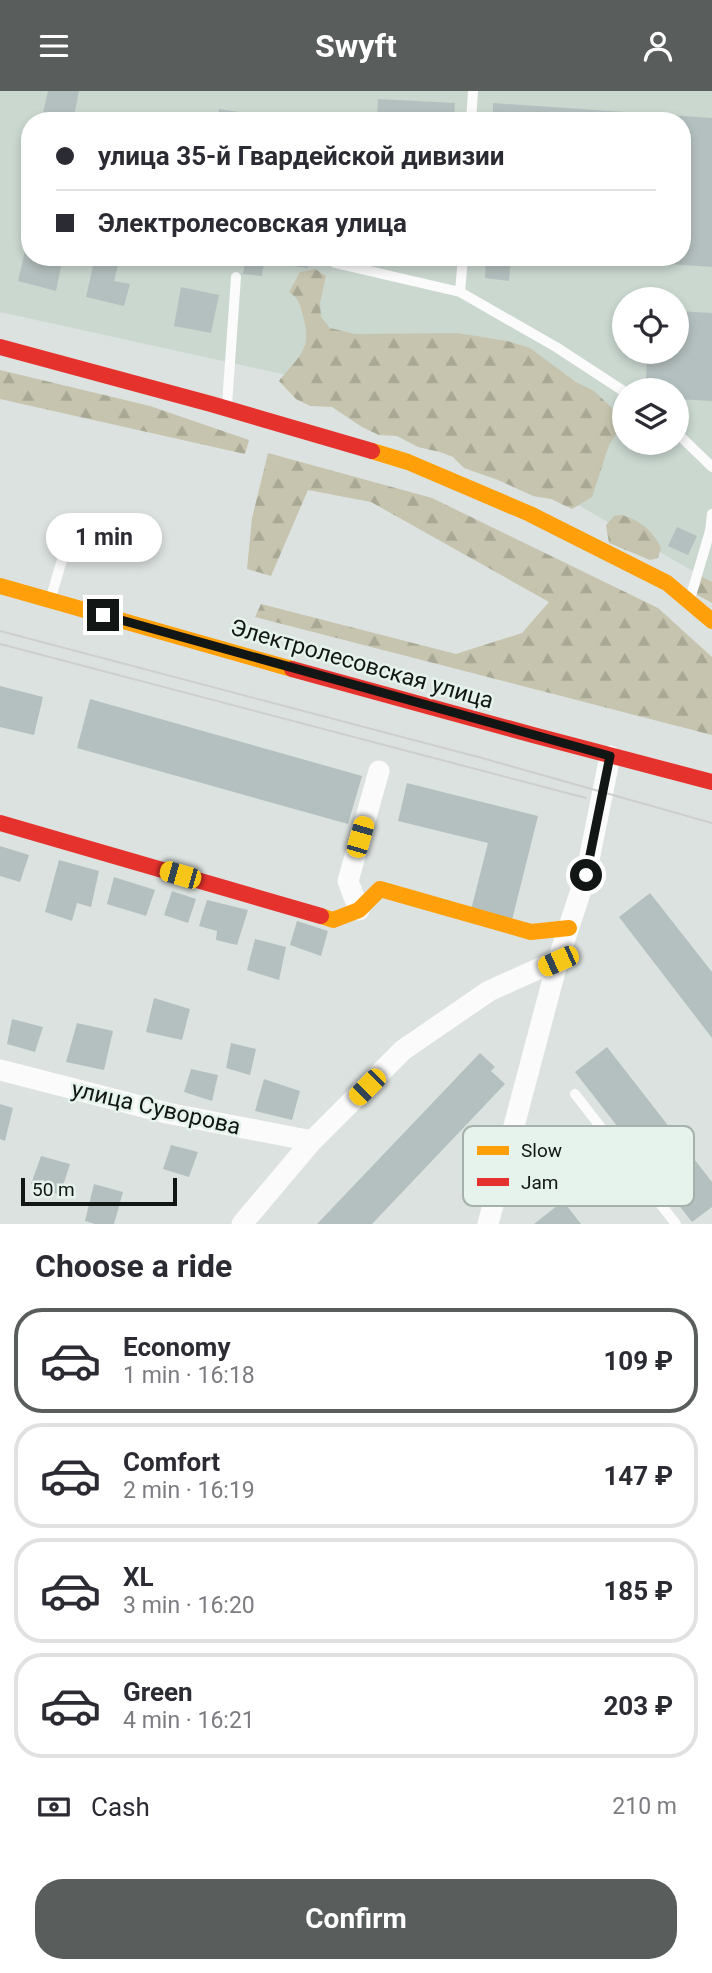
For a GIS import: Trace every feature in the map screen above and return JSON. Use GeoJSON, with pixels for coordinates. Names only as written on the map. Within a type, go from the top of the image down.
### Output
{"type":"FeatureCollection","features":[{"type":"Feature","properties":{"kind":"street"},"geometry":{"type":"LineString","coordinates":[[0,347],[227,408],[408,461],[530,514],[667,583],[712,621]]}},
{"type":"Feature","properties":{"kind":"street","name":"Электролесовская улица"},"geometry":{"type":"LineString","coordinates":[[0,586],[712,782]]}},
{"type":"Feature","properties":{"kind":"street"},"geometry":{"type":"LineString","coordinates":[[514,1126],[558,961],[586,875],[610,756]]}},
{"type":"Feature","properties":{"kind":"street"},"geometry":{"type":"LineString","coordinates":[[359,910],[348,881],[379,771]]}},
{"type":"Feature","properties":{"kind":"street"},"geometry":{"type":"LineString","coordinates":[[0,823],[333,920],[359,910],[380,889],[531,932],[569,928]]}},
{"type":"Feature","properties":{"kind":"street"},"geometry":{"type":"LineString","coordinates":[[242,1224],[312,1141],[403,1050],[489,991],[558,961]]}},
{"type":"Feature","properties":{"kind":"street","name":"улица Суворова"},"geometry":{"type":"LineString","coordinates":[[0,1070],[167,1113],[312,1141]]}},
{"type":"Feature","properties":{"kind":"street"},"geometry":{"type":"LineString","coordinates":[[488,1224],[493,1206]]}},
{"type":"Feature","properties":{"kind":"lane"},"geometry":{"type":"LineString","coordinates":[[472,112],[473,91]]}},
{"type":"Feature","properties":{"kind":"lane"},"geometry":{"type":"LineString","coordinates":[[348,266],[460,292],[556,347],[612,384]]}},
{"type":"Feature","properties":{"kind":"lane"},"geometry":{"type":"LineString","coordinates":[[460,292],[462,266]]}},
{"type":"Feature","properties":{"kind":"lane"},"geometry":{"type":"LineString","coordinates":[[227,408],[236,277]]}},
{"type":"Feature","properties":{"kind":"lane"},"geometry":{"type":"LineString","coordinates":[[689,445],[712,467]]}},
{"type":"Feature","properties":{"kind":"lane"},"geometry":{"type":"LineString","coordinates":[[689,602],[710,531],[712,514]]}},
{"type":"Feature","properties":{"kind":"lane"},"geometry":{"type":"LineString","coordinates":[[50,600],[72,526]]}},
{"type":"Feature","properties":{"kind":"lane"},"geometry":{"type":"LineString","coordinates":[[575,1094],[600,1126]]}},
{"type":"Feature","properties":{"kind":"lane"},"geometry":{"type":"LineString","coordinates":[[662,1206],[676,1224]]}},
{"type":"Feature","properties":{"kind":"shaded area"},"geometry":{"type":"Polygon","coordinates":[[[0,91],[712,91],[712,582],[392,398],[0,312],[0,91]]]}},
{"type":"Feature","properties":{"kind":"green space"},"geometry":{"type":"Polygon","coordinates":[[[315,269],[326,276],[320,303],[321,317],[330,328],[355,334],[457,333],[507,341],[530,348],[576,382],[594,391],[612,408],[612,440],[592,497],[572,509],[464,468],[453,457],[440,452],[418,447],[397,436],[379,435],[332,407],[310,406],[296,399],[279,381],[298,359],[305,345],[306,328],[300,305],[289,292],[300,272],[315,269]]]}},
{"type":"Feature","properties":{"kind":"green space"},"geometry":{"type":"Polygon","coordinates":[[[0,370],[150,406],[249,440],[245,454],[0,399],[0,370]]]}},
{"type":"Feature","properties":{"kind":"green space"},"geometry":{"type":"Polygon","coordinates":[[[268,453],[432,498],[658,608],[712,657],[712,735],[255,617],[261,604],[456,654],[522,633],[549,602],[371,502],[308,490],[271,576],[247,569],[252,518],[268,453]]]}},
{"type":"Feature","properties":{"kind":"green space"},"geometry":{"type":"Polygon","coordinates":[[[621,515],[640,523],[650,532],[661,548],[658,558],[650,560],[609,543],[606,525],[614,516],[621,515]]]}},
{"type":"Feature","properties":{"kind":"green space"},"geometry":{"type":"Polygon","coordinates":[[[701,576],[712,582],[712,603],[688,590],[701,576]]]}},
{"type":"Feature","properties":{"kind":"building"},"geometry":{"type":"Polygon","coordinates":[[[48,91],[79,91],[75,112],[43,112],[48,91]]]}},
{"type":"Feature","properties":{"kind":"building"},"geometry":{"type":"Polygon","coordinates":[[[378,99],[455,103],[454,112],[377,112],[378,99]]]}},
{"type":"Feature","properties":{"kind":"building"},"geometry":{"type":"Polygon","coordinates":[[[493,103],[624,112],[493,112],[493,103]]]}},
{"type":"Feature","properties":{"kind":"building"},"geometry":{"type":"Polygon","coordinates":[[[219,109],[239,112],[218,112],[219,109]]]}},
{"type":"Feature","properties":{"kind":"building"},"geometry":{"type":"Polygon","coordinates":[[[691,117],[712,118],[712,267],[691,266],[691,117]]]}},
{"type":"Feature","properties":{"kind":"building"},"geometry":{"type":"Polygon","coordinates":[[[22,266],[61,266],[56,291],[18,281],[22,266]]]}},
{"type":"Feature","properties":{"kind":"building"},"geometry":{"type":"Polygon","coordinates":[[[93,266],[118,266],[114,281],[130,284],[124,306],[86,297],[93,266]]]}},
{"type":"Feature","properties":{"kind":"building"},"geometry":{"type":"Polygon","coordinates":[[[244,266],[263,266],[262,276],[243,274],[244,266]]]}},
{"type":"Feature","properties":{"kind":"building"},"geometry":{"type":"Polygon","coordinates":[[[486,266],[510,266],[509,281],[485,278],[486,266]]]}},
{"type":"Feature","properties":{"kind":"building"},"geometry":{"type":"Polygon","coordinates":[[[181,287],[219,295],[211,333],[174,326],[181,287]]]}},
{"type":"Feature","properties":{"kind":"building"},"geometry":{"type":"Polygon","coordinates":[[[689,312],[712,313],[712,401],[689,400],[689,378],[646,378],[647,364],[689,364],[689,312]]]}},
{"type":"Feature","properties":{"kind":"building"},"geometry":{"type":"Polygon","coordinates":[[[677,527],[697,536],[688,555],[668,546],[677,527]]]}},
{"type":"Feature","properties":{"kind":"building"},"geometry":{"type":"Polygon","coordinates":[[[0,686],[43,697],[34,735],[0,727],[0,686]]]}},
{"type":"Feature","properties":{"kind":"building"},"geometry":{"type":"Polygon","coordinates":[[[90,699],[362,776],[348,824],[77,748],[90,699]]]}},
{"type":"Feature","properties":{"kind":"building"},"geometry":{"type":"Polygon","coordinates":[[[407,783],[538,816],[512,920],[471,910],[488,843],[398,821],[407,783]]]}},
{"type":"Feature","properties":{"kind":"building"},"geometry":{"type":"Polygon","coordinates":[[[0,846],[29,855],[20,882],[0,876],[0,846]]]}},
{"type":"Feature","properties":{"kind":"building"},"geometry":{"type":"Polygon","coordinates":[[[59,860],[99,871],[91,907],[77,903],[72,921],[45,912],[59,860]]]}},
{"type":"Feature","properties":{"kind":"building"},"geometry":{"type":"Polygon","coordinates":[[[114,877],[155,890],[146,916],[107,904],[114,877]]]}},
{"type":"Feature","properties":{"kind":"building"},"geometry":{"type":"Polygon","coordinates":[[[172,891],[196,899],[188,923],[164,915],[172,891]]]}},
{"type":"Feature","properties":{"kind":"building"},"geometry":{"type":"Polygon","coordinates":[[[650,893],[712,972],[712,1038],[619,917],[650,893]]]}},
{"type":"Feature","properties":{"kind":"building"},"geometry":{"type":"Polygon","coordinates":[[[207,900],[248,910],[237,945],[216,940],[217,931],[199,926],[207,900]]]}},
{"type":"Feature","properties":{"kind":"building"},"geometry":{"type":"Polygon","coordinates":[[[297,921],[328,931],[321,956],[290,945],[297,921]]]}},
{"type":"Feature","properties":{"kind":"building"},"geometry":{"type":"Polygon","coordinates":[[[255,939],[286,947],[279,980],[247,970],[255,939]]]}},
{"type":"Feature","properties":{"kind":"building"},"geometry":{"type":"Polygon","coordinates":[[[154,998],[190,1009],[182,1040],[146,1032],[154,998]]]}},
{"type":"Feature","properties":{"kind":"building"},"geometry":{"type":"Polygon","coordinates":[[[12,1019],[43,1027],[35,1052],[7,1044],[12,1019]]]}},
{"type":"Feature","properties":{"kind":"building"},"geometry":{"type":"Polygon","coordinates":[[[77,1023],[113,1031],[104,1070],[66,1062],[77,1023]]]}},
{"type":"Feature","properties":{"kind":"building"},"geometry":{"type":"Polygon","coordinates":[[[231,1043],[256,1049],[250,1075],[226,1068],[231,1043]]]}},
{"type":"Feature","properties":{"kind":"building"},"geometry":{"type":"Polygon","coordinates":[[[607,1047],[668,1126],[617,1126],[575,1072],[607,1047]]]}},
{"type":"Feature","properties":{"kind":"building"},"geometry":{"type":"Polygon","coordinates":[[[480,1053],[495,1067],[491,1071],[505,1084],[372,1224],[317,1224],[480,1053]]]}},
{"type":"Feature","properties":{"kind":"building"},"geometry":{"type":"Polygon","coordinates":[[[191,1069],[218,1075],[212,1101],[184,1092],[191,1069]]]}},
{"type":"Feature","properties":{"kind":"building"},"geometry":{"type":"Polygon","coordinates":[[[264,1079],[300,1091],[292,1120],[255,1111],[264,1079]]]}},
{"type":"Feature","properties":{"kind":"building"},"geometry":{"type":"Polygon","coordinates":[[[0,1104],[13,1108],[5,1141],[0,1139],[0,1104]]]}},
{"type":"Feature","properties":{"kind":"building"},"geometry":{"type":"Polygon","coordinates":[[[171,1145],[198,1152],[189,1177],[163,1169],[171,1145]]]}},
{"type":"Feature","properties":{"kind":"building"},"geometry":{"type":"Polygon","coordinates":[[[41,1156],[70,1164],[60,1195],[31,1184],[41,1156]]]}},
{"type":"Feature","properties":{"kind":"building"},"geometry":{"type":"Polygon","coordinates":[[[694,1159],[712,1182],[712,1207],[692,1222],[680,1206],[694,1206],[694,1159]]]}},
{"type":"Feature","properties":{"kind":"building"},"geometry":{"type":"Polygon","coordinates":[[[94,1184],[123,1192],[114,1224],[85,1221],[94,1184]]]}},
{"type":"Feature","properties":{"kind":"building"},"geometry":{"type":"Polygon","coordinates":[[[557,1206],[567,1206],[581,1224],[534,1224],[557,1206]]]}},
{"type":"Feature","properties":{"kind":"tram line"},"geometry":{"type":"LineString","coordinates":[[0,631],[482,758],[712,823]]}},
{"type":"Feature","properties":{"kind":"tram line"},"geometry":{"type":"LineString","coordinates":[[0,644],[586,798]]}},
{"type":"Feature","properties":{"kind":"traffic: slow"},"geometry":{"type":"LineString","coordinates":[[372,451],[408,462],[530,514],[667,583],[712,621]]}},
{"type":"Feature","properties":{"kind":"traffic: slow"},"geometry":{"type":"LineString","coordinates":[[0,586],[292,669]]}},
{"type":"Feature","properties":{"kind":"traffic: slow"},"geometry":{"type":"LineString","coordinates":[[321,916],[333,920],[359,910],[380,889],[531,932],[569,928]]}},
{"type":"Feature","properties":{"kind":"traffic: jam"},"geometry":{"type":"LineString","coordinates":[[0,347],[372,451]]}},
{"type":"Feature","properties":{"kind":"traffic: jam"},"geometry":{"type":"LineString","coordinates":[[292,669],[712,782]]}},
{"type":"Feature","properties":{"kind":"traffic: jam"},"geometry":{"type":"LineString","coordinates":[[0,823],[321,916]]}},
{"type":"Feature","properties":{"kind":"route"},"geometry":{"type":"LineString","coordinates":[[103,615],[610,756],[586,875]]}}]}
